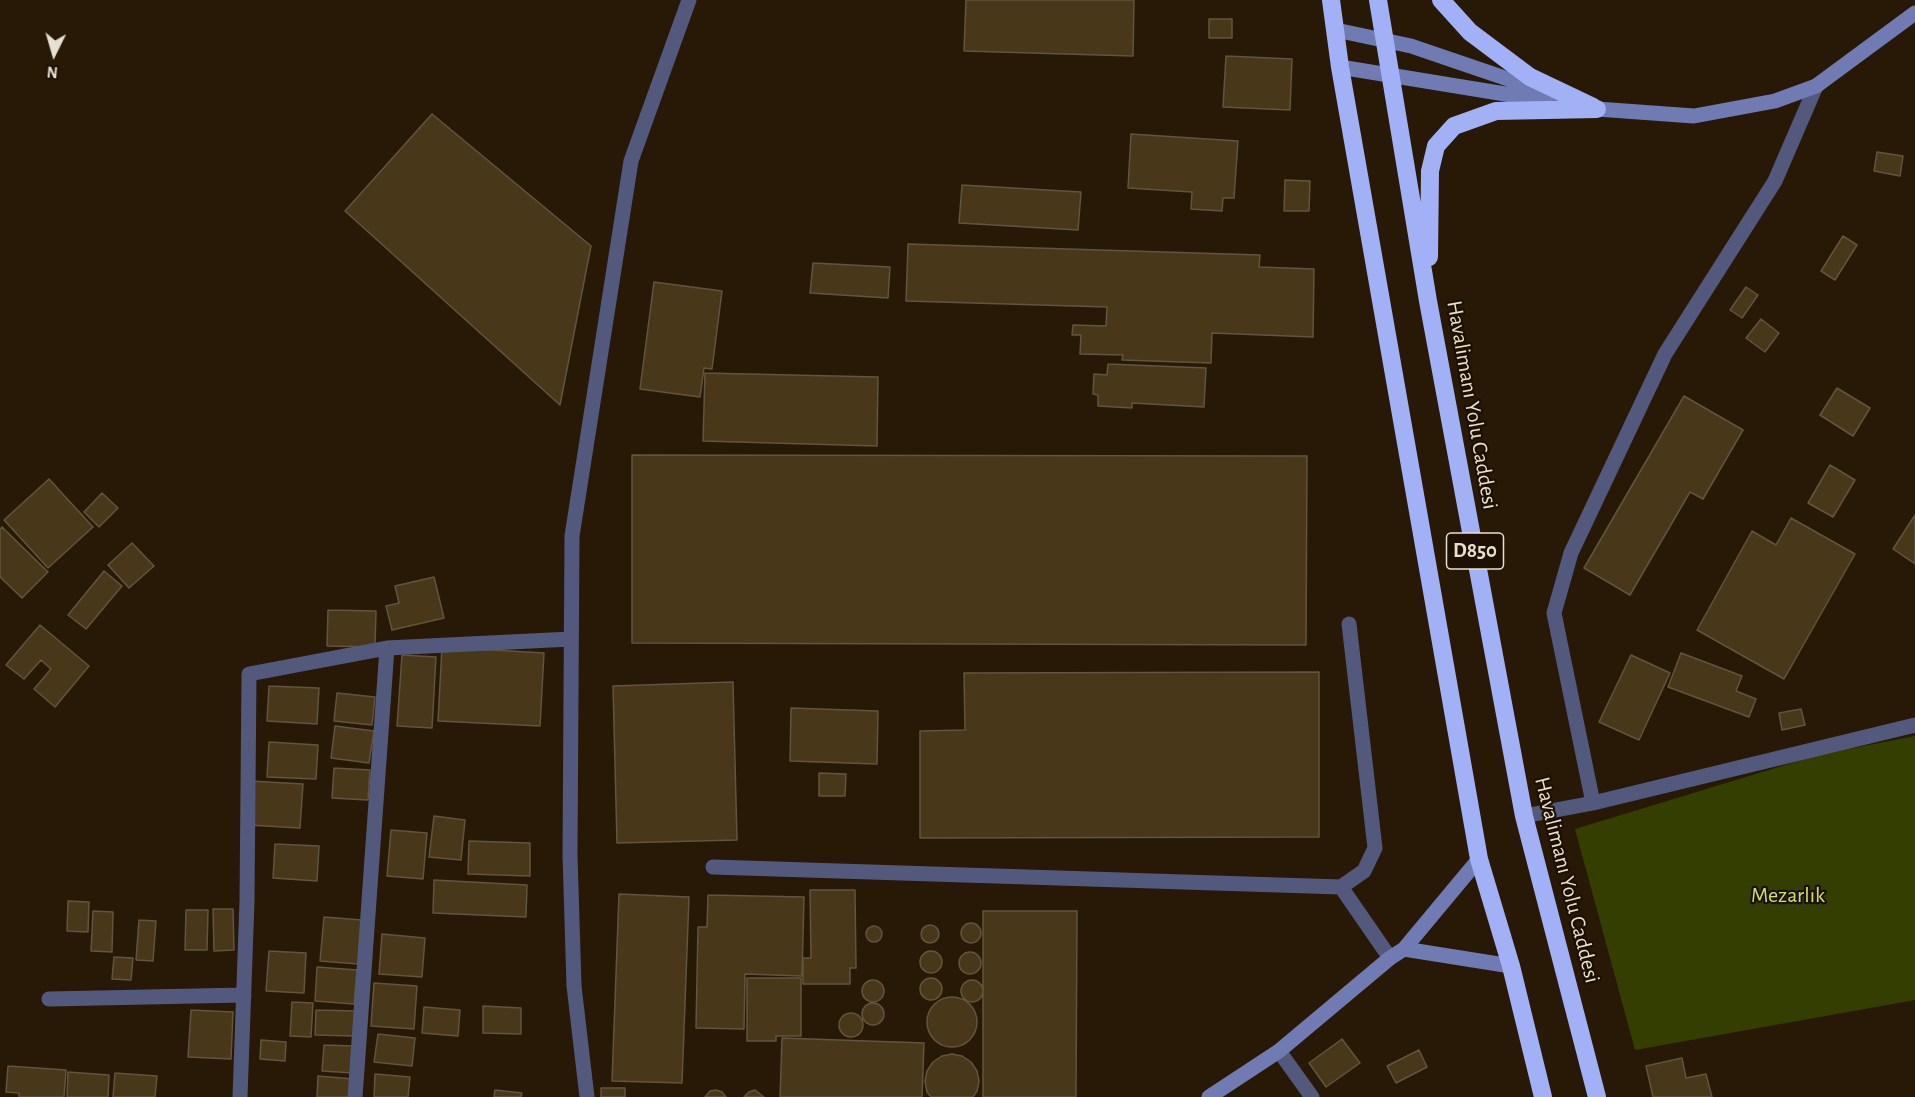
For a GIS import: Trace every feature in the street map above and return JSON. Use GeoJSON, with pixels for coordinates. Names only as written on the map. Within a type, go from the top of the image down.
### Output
{"type":"FeatureCollection","features":[{"type":"Feature","properties":{"kind":"highway","name":"D850"},"geometry":{"type":"LineString","coordinates":[[1331,0],[1340,67],[1479,859],[1511,966],[1543,1097]]}},
{"type":"Feature","properties":{"kind":"highway","name":"Havalimanı Yolu Caddesi"},"geometry":{"type":"LineString","coordinates":[[1378,0],[1428,301],[1524,816],[1597,1097]]}},
{"type":"Feature","properties":{"kind":"highway"},"geometry":{"type":"LineString","coordinates":[[1441,0],[1470,32],[1530,77],[1597,109]]}},
{"type":"Feature","properties":{"kind":"highway"},"geometry":{"type":"LineString","coordinates":[[1428,301],[1430,171],[1436,146],[1454,126],[1496,111],[1597,109]]}},
{"type":"Feature","properties":{"kind":"street"},"geometry":{"type":"LineString","coordinates":[[587,1097],[574,986],[570,855],[572,536],[631,161],[689,0]]}},
{"type":"Feature","properties":{"kind":"street"},"geometry":{"type":"LineString","coordinates":[[1340,67],[1597,109],[1694,116],[1776,101],[1816,86],[1915,12]]}},
{"type":"Feature","properties":{"kind":"street"},"geometry":{"type":"LineString","coordinates":[[1336,30],[1411,46],[1597,109]]}},
{"type":"Feature","properties":{"kind":"street"},"geometry":{"type":"LineString","coordinates":[[1593,803],[1554,613],[1571,553],[1665,354],[1775,181],[1816,86]]}},
{"type":"Feature","properties":{"kind":"street"},"geometry":{"type":"LineString","coordinates":[[713,867],[1341,887],[1364,871],[1375,848],[1349,624]]}},
{"type":"Feature","properties":{"kind":"street"},"geometry":{"type":"LineString","coordinates":[[240,1097],[247,901],[249,674],[387,648],[571,639]]}},
{"type":"Feature","properties":{"kind":"street"},"geometry":{"type":"LineString","coordinates":[[355,1097],[387,648]]}},
{"type":"Feature","properties":{"kind":"street"},"geometry":{"type":"LineString","coordinates":[[1524,816],[1593,803],[1915,725]]}},
{"type":"Feature","properties":{"kind":"street"},"geometry":{"type":"LineString","coordinates":[[1209,1097],[1279,1051],[1390,958],[1404,949],[1479,859]]}},
{"type":"Feature","properties":{"kind":"street"},"geometry":{"type":"LineString","coordinates":[[1341,887],[1390,958]]}},
{"type":"Feature","properties":{"kind":"street"},"geometry":{"type":"LineString","coordinates":[[1404,949],[1511,966]]}},
{"type":"Feature","properties":{"kind":"street"},"geometry":{"type":"LineString","coordinates":[[49,999],[244,995]]}},
{"type":"Feature","properties":{"kind":"street"},"geometry":{"type":"LineString","coordinates":[[1279,1051],[1312,1097]]}},
{"type":"Feature","properties":{"kind":"green space","name":"Mezarlık"},"geometry":{"type":"Polygon","coordinates":[[[1915,736],[1915,1000],[1635,1050],[1575,829],[1818,755],[1915,736]]]}},
{"type":"Feature","properties":{"kind":"building"},"geometry":{"type":"Polygon","coordinates":[[[966,0],[1134,0],[1133,56],[964,51],[966,0]]]}},
{"type":"Feature","properties":{"kind":"building"},"geometry":{"type":"Polygon","coordinates":[[[1209,19],[1232,19],[1232,38],[1209,38],[1209,19]]]}},
{"type":"Feature","properties":{"kind":"building"},"geometry":{"type":"Polygon","coordinates":[[[1226,56],[1292,59],[1290,110],[1223,107],[1226,56]]]}},
{"type":"Feature","properties":{"kind":"building"},"geometry":{"type":"Polygon","coordinates":[[[432,114],[591,246],[560,405],[345,211],[432,114]]]}},
{"type":"Feature","properties":{"kind":"building"},"geometry":{"type":"Polygon","coordinates":[[[1131,134],[1238,141],[1234,198],[1223,198],[1222,211],[1191,209],[1192,192],[1128,188],[1131,134]]]}},
{"type":"Feature","properties":{"kind":"building"},"geometry":{"type":"Polygon","coordinates":[[[1877,152],[1903,156],[1900,176],[1874,171],[1877,152]]]}},
{"type":"Feature","properties":{"kind":"building"},"geometry":{"type":"Polygon","coordinates":[[[1285,180],[1310,181],[1309,211],[1284,211],[1285,180]]]}},
{"type":"Feature","properties":{"kind":"building"},"geometry":{"type":"Polygon","coordinates":[[[962,185],[1081,192],[1078,230],[959,223],[962,185]]]}},
{"type":"Feature","properties":{"kind":"building"},"geometry":{"type":"Polygon","coordinates":[[[1843,236],[1857,245],[1835,280],[1821,271],[1843,236]]]}},
{"type":"Feature","properties":{"kind":"building"},"geometry":{"type":"Polygon","coordinates":[[[908,244],[1260,255],[1259,267],[1314,269],[1313,337],[1212,333],[1211,363],[1122,360],[1123,355],[1080,354],[1081,335],[1072,335],[1073,325],[1106,326],[1107,307],[906,301],[908,244]]]}},
{"type":"Feature","properties":{"kind":"building"},"geometry":{"type":"Polygon","coordinates":[[[813,263],[890,267],[888,298],[810,293],[813,263]]]}},
{"type":"Feature","properties":{"kind":"building"},"geometry":{"type":"Polygon","coordinates":[[[654,282],[722,291],[712,369],[704,368],[700,397],[640,389],[654,282]]]}},
{"type":"Feature","properties":{"kind":"building"},"geometry":{"type":"Polygon","coordinates":[[[1746,287],[1758,295],[1742,318],[1730,310],[1746,287]]]}},
{"type":"Feature","properties":{"kind":"building"},"geometry":{"type":"Polygon","coordinates":[[[1761,319],[1779,333],[1765,352],[1746,338],[1761,319]]]}},
{"type":"Feature","properties":{"kind":"building"},"geometry":{"type":"Polygon","coordinates":[[[1108,364],[1206,368],[1204,407],[1132,403],[1132,408],[1098,406],[1098,395],[1093,394],[1094,374],[1107,375],[1108,364]]]}},
{"type":"Feature","properties":{"kind":"building"},"geometry":{"type":"Polygon","coordinates":[[[705,373],[878,377],[877,446],[703,441],[705,373]]]}},
{"type":"Feature","properties":{"kind":"building"},"geometry":{"type":"Polygon","coordinates":[[[1837,388],[1870,408],[1853,436],[1820,415],[1837,388]]]}},
{"type":"Feature","properties":{"kind":"building"},"geometry":{"type":"Polygon","coordinates":[[[1684,396],[1743,430],[1703,499],[1690,492],[1630,595],[1584,568],[1684,396]]]}},
{"type":"Feature","properties":{"kind":"building"},"geometry":{"type":"Polygon","coordinates":[[[632,455],[1307,456],[1306,645],[632,643],[632,455]]]}},
{"type":"Feature","properties":{"kind":"building"},"geometry":{"type":"Polygon","coordinates":[[[1830,465],[1855,480],[1833,517],[1808,503],[1830,465]]]}},
{"type":"Feature","properties":{"kind":"building"},"geometry":{"type":"Polygon","coordinates":[[[49,479],[93,527],[48,568],[4,520],[49,479]]]}},
{"type":"Feature","properties":{"kind":"building"},"geometry":{"type":"Polygon","coordinates":[[[102,493],[118,508],[99,527],[84,512],[102,493]]]}},
{"type":"Feature","properties":{"kind":"building"},"geometry":{"type":"Polygon","coordinates":[[[1915,515],[1915,564],[1893,549],[1915,515]]]}},
{"type":"Feature","properties":{"kind":"building"},"geometry":{"type":"Polygon","coordinates":[[[1791,518],[1855,554],[1784,679],[1697,630],[1752,531],[1776,545],[1791,518]]]}},
{"type":"Feature","properties":{"kind":"building"},"geometry":{"type":"Polygon","coordinates":[[[2,527],[48,572],[22,598],[0,577],[0,529],[2,527]]]}},
{"type":"Feature","properties":{"kind":"building"},"geometry":{"type":"Polygon","coordinates":[[[132,543],[154,566],[129,588],[108,565],[132,543]]]}},
{"type":"Feature","properties":{"kind":"building"},"geometry":{"type":"Polygon","coordinates":[[[104,571],[122,586],[86,629],[68,615],[104,571]]]}},
{"type":"Feature","properties":{"kind":"building"},"geometry":{"type":"Polygon","coordinates":[[[434,577],[444,618],[392,630],[386,606],[399,603],[395,586],[434,577]]]}},
{"type":"Feature","properties":{"kind":"building"},"geometry":{"type":"Polygon","coordinates":[[[328,610],[376,611],[375,647],[327,646],[328,610]]]}},
{"type":"Feature","properties":{"kind":"building"},"geometry":{"type":"Polygon","coordinates":[[[40,625],[89,666],[55,707],[34,689],[51,669],[41,660],[24,679],[6,665],[40,625]]]}},
{"type":"Feature","properties":{"kind":"building"},"geometry":{"type":"Polygon","coordinates":[[[442,647],[544,653],[540,726],[438,721],[442,647]]]}},
{"type":"Feature","properties":{"kind":"building"},"geometry":{"type":"Polygon","coordinates":[[[1681,653],[1742,676],[1736,691],[1756,699],[1749,717],[1668,687],[1681,653]]]}},
{"type":"Feature","properties":{"kind":"building"},"geometry":{"type":"Polygon","coordinates":[[[402,655],[436,657],[432,728],[397,726],[402,655]]]}},
{"type":"Feature","properties":{"kind":"building"},"geometry":{"type":"Polygon","coordinates":[[[1631,655],[1670,673],[1639,740],[1599,722],[1631,655]]]}},
{"type":"Feature","properties":{"kind":"building"},"geometry":{"type":"Polygon","coordinates":[[[1319,672],[1319,837],[920,838],[920,731],[965,730],[964,673],[1319,672]]]}},
{"type":"Feature","properties":{"kind":"building"},"geometry":{"type":"Polygon","coordinates":[[[733,682],[737,840],[617,843],[613,686],[733,682]]]}},
{"type":"Feature","properties":{"kind":"building"},"geometry":{"type":"Polygon","coordinates":[[[269,686],[319,688],[317,724],[267,721],[269,686]]]}},
{"type":"Feature","properties":{"kind":"building"},"geometry":{"type":"Polygon","coordinates":[[[337,693],[375,697],[372,725],[334,721],[337,693]]]}},
{"type":"Feature","properties":{"kind":"building"},"geometry":{"type":"Polygon","coordinates":[[[791,708],[878,711],[877,764],[790,761],[791,708]]]}},
{"type":"Feature","properties":{"kind":"building"},"geometry":{"type":"Polygon","coordinates":[[[1801,709],[1805,725],[1782,730],[1779,713],[1801,709]]]}},
{"type":"Feature","properties":{"kind":"building"},"geometry":{"type":"Polygon","coordinates":[[[335,726],[374,731],[369,763],[331,758],[335,726]]]}},
{"type":"Feature","properties":{"kind":"building"},"geometry":{"type":"Polygon","coordinates":[[[269,742],[318,745],[316,779],[267,777],[269,742]]]}},
{"type":"Feature","properties":{"kind":"building"},"geometry":{"type":"Polygon","coordinates":[[[334,768],[370,770],[368,800],[332,798],[334,768]]]}},
{"type":"Feature","properties":{"kind":"building"},"geometry":{"type":"Polygon","coordinates":[[[819,773],[846,774],[845,796],[819,796],[819,773]]]}},
{"type":"Feature","properties":{"kind":"building"},"geometry":{"type":"Polygon","coordinates":[[[250,781],[303,784],[300,828],[248,825],[250,781]]]}},
{"type":"Feature","properties":{"kind":"building"},"geometry":{"type":"Polygon","coordinates":[[[434,816],[465,820],[461,860],[429,857],[434,816]]]}},
{"type":"Feature","properties":{"kind":"building"},"geometry":{"type":"Polygon","coordinates":[[[391,830],[427,833],[423,879],[387,876],[391,830]]]}},
{"type":"Feature","properties":{"kind":"building"},"geometry":{"type":"Polygon","coordinates":[[[469,841],[530,843],[530,876],[468,874],[469,841]]]}},
{"type":"Feature","properties":{"kind":"building"},"geometry":{"type":"Polygon","coordinates":[[[275,844],[319,846],[317,881],[273,878],[275,844]]]}},
{"type":"Feature","properties":{"kind":"building"},"geometry":{"type":"Polygon","coordinates":[[[434,880],[527,885],[526,917],[433,913],[434,880]]]}},
{"type":"Feature","properties":{"kind":"building"},"geometry":{"type":"Polygon","coordinates":[[[810,890],[855,890],[856,968],[850,968],[850,984],[803,984],[803,958],[811,958],[810,890]]]}},
{"type":"Feature","properties":{"kind":"building"},"geometry":{"type":"Polygon","coordinates":[[[619,894],[689,897],[682,1083],[612,1081],[619,894]]]}},
{"type":"Feature","properties":{"kind":"building"},"geometry":{"type":"Polygon","coordinates":[[[708,895],[804,897],[802,976],[745,974],[744,1029],[696,1028],[698,927],[707,927],[708,895]]]}},
{"type":"Feature","properties":{"kind":"building"},"geometry":{"type":"Polygon","coordinates":[[[68,901],[89,902],[88,932],[67,931],[68,901]]]}},
{"type":"Feature","properties":{"kind":"building"},"geometry":{"type":"Polygon","coordinates":[[[213,909],[233,909],[234,950],[214,951],[213,909]]]}},
{"type":"Feature","properties":{"kind":"building"},"geometry":{"type":"Polygon","coordinates":[[[186,910],[208,910],[207,950],[185,950],[186,910]]]}},
{"type":"Feature","properties":{"kind":"building"},"geometry":{"type":"Polygon","coordinates":[[[93,911],[113,912],[112,952],[91,951],[93,911]]]}},
{"type":"Feature","properties":{"kind":"building"},"geometry":{"type":"Polygon","coordinates":[[[983,911],[1077,911],[1076,1097],[983,1097],[983,911]]]}},
{"type":"Feature","properties":{"kind":"building"},"geometry":{"type":"Polygon","coordinates":[[[324,917],[362,920],[358,964],[320,961],[324,917]]]}},
{"type":"Feature","properties":{"kind":"building"},"geometry":{"type":"Polygon","coordinates":[[[139,920],[156,921],[153,961],[136,960],[139,920]]]}},
{"type":"Feature","properties":{"kind":"building"},"geometry":{"type":"Polygon","coordinates":[[[971,923],[978,926],[981,933],[978,940],[971,943],[964,940],[961,933],[964,926],[971,923]]]}},
{"type":"Feature","properties":{"kind":"building"},"geometry":{"type":"Polygon","coordinates":[[[926,925],[934,925],[939,930],[937,941],[926,943],[921,938],[921,930],[926,925]]]}},
{"type":"Feature","properties":{"kind":"building"},"geometry":{"type":"Polygon","coordinates":[[[874,926],[882,934],[874,942],[866,934],[874,926]]]}},
{"type":"Feature","properties":{"kind":"building"},"geometry":{"type":"Polygon","coordinates":[[[382,934],[425,938],[422,977],[379,974],[382,934]]]}},
{"type":"Feature","properties":{"kind":"building"},"geometry":{"type":"Polygon","coordinates":[[[269,951],[306,953],[304,993],[266,991],[269,951]]]}},
{"type":"Feature","properties":{"kind":"building"},"geometry":{"type":"Polygon","coordinates":[[[931,951],[939,954],[942,962],[939,970],[931,973],[923,970],[920,962],[923,954],[931,951]]]}},
{"type":"Feature","properties":{"kind":"building"},"geometry":{"type":"Polygon","coordinates":[[[970,952],[978,955],[981,963],[978,971],[970,974],[962,971],[959,963],[962,955],[970,952]]]}},
{"type":"Feature","properties":{"kind":"building"},"geometry":{"type":"Polygon","coordinates":[[[114,957],[133,958],[131,980],[112,979],[114,957]]]}},
{"type":"Feature","properties":{"kind":"building"},"geometry":{"type":"Polygon","coordinates":[[[317,967],[357,970],[354,1004],[315,1001],[317,967]]]}},
{"type":"Feature","properties":{"kind":"building"},"geometry":{"type":"Polygon","coordinates":[[[747,978],[801,978],[801,1036],[776,1036],[776,1041],[747,1041],[747,978]]]}},
{"type":"Feature","properties":{"kind":"building"},"geometry":{"type":"Polygon","coordinates":[[[931,978],[939,981],[942,989],[939,997],[931,1000],[923,997],[920,989],[923,981],[931,978]]]}},
{"type":"Feature","properties":{"kind":"building"},"geometry":{"type":"Polygon","coordinates":[[[873,980],[881,983],[884,991],[881,999],[873,1002],[865,999],[862,991],[865,983],[873,980]]]}},
{"type":"Feature","properties":{"kind":"building"},"geometry":{"type":"Polygon","coordinates":[[[972,980],[980,983],[983,991],[980,999],[972,1002],[964,999],[961,991],[964,983],[972,980]]]}},
{"type":"Feature","properties":{"kind":"building"},"geometry":{"type":"Polygon","coordinates":[[[374,983],[417,986],[414,1029],[371,1026],[374,983]]]}},
{"type":"Feature","properties":{"kind":"building"},"geometry":{"type":"Polygon","coordinates":[[[947,997],[957,997],[970,1004],[977,1017],[977,1027],[970,1040],[957,1047],[947,1047],[938,1043],[931,1036],[927,1027],[927,1017],[931,1008],[938,1001],[947,997]]]}},
{"type":"Feature","properties":{"kind":"building"},"geometry":{"type":"Polygon","coordinates":[[[292,1002],[313,1003],[311,1037],[290,1036],[292,1002]]]}},
{"type":"Feature","properties":{"kind":"building"},"geometry":{"type":"Polygon","coordinates":[[[873,1003],[883,1010],[884,1014],[877,1024],[873,1025],[863,1018],[862,1014],[869,1004],[873,1003]]]}},
{"type":"Feature","properties":{"kind":"building"},"geometry":{"type":"Polygon","coordinates":[[[483,1006],[521,1008],[521,1034],[483,1033],[483,1006]]]}},
{"type":"Feature","properties":{"kind":"building"},"geometry":{"type":"Polygon","coordinates":[[[424,1007],[460,1010],[458,1036],[422,1033],[424,1007]]]}},
{"type":"Feature","properties":{"kind":"building"},"geometry":{"type":"Polygon","coordinates":[[[191,1010],[233,1012],[231,1059],[188,1057],[191,1010]]]}},
{"type":"Feature","properties":{"kind":"building"},"geometry":{"type":"Polygon","coordinates":[[[316,1010],[356,1011],[355,1036],[315,1035],[316,1010]]]}},
{"type":"Feature","properties":{"kind":"building"},"geometry":{"type":"Polygon","coordinates":[[[851,1013],[856,1014],[862,1020],[862,1030],[856,1036],[851,1037],[846,1036],[840,1030],[839,1025],[840,1020],[846,1014],[851,1013]]]}},
{"type":"Feature","properties":{"kind":"building"},"geometry":{"type":"Polygon","coordinates":[[[378,1034],[415,1038],[412,1066],[374,1062],[378,1034]]]}},
{"type":"Feature","properties":{"kind":"building"},"geometry":{"type":"Polygon","coordinates":[[[782,1038],[924,1043],[922,1097],[780,1097],[782,1038]]]}},
{"type":"Feature","properties":{"kind":"building"},"geometry":{"type":"Polygon","coordinates":[[[1342,1039],[1360,1063],[1326,1087],[1309,1063],[1342,1039]]]}},
{"type":"Feature","properties":{"kind":"building"},"geometry":{"type":"Polygon","coordinates":[[[261,1040],[286,1042],[285,1061],[260,1059],[261,1040]]]}},
{"type":"Feature","properties":{"kind":"building"},"geometry":{"type":"Polygon","coordinates":[[[324,1045],[354,1046],[353,1073],[322,1071],[324,1045]]]}},
{"type":"Feature","properties":{"kind":"building"},"geometry":{"type":"Polygon","coordinates":[[[1419,1050],[1427,1067],[1396,1083],[1387,1066],[1419,1050]]]}},
{"type":"Feature","properties":{"kind":"building"},"geometry":{"type":"Polygon","coordinates":[[[952,1054],[962,1056],[971,1062],[977,1071],[979,1081],[977,1091],[973,1097],[931,1097],[927,1092],[925,1081],[927,1071],[933,1062],[942,1056],[952,1054]]]}},
{"type":"Feature","properties":{"kind":"building"},"geometry":{"type":"Polygon","coordinates":[[[1682,1058],[1686,1078],[1706,1074],[1712,1097],[1653,1097],[1646,1066],[1682,1058]]]}},
{"type":"Feature","properties":{"kind":"building"},"geometry":{"type":"Polygon","coordinates":[[[8,1066],[66,1070],[64,1097],[19,1097],[19,1093],[6,1092],[8,1066]]]}},
{"type":"Feature","properties":{"kind":"building"},"geometry":{"type":"Polygon","coordinates":[[[68,1072],[109,1075],[108,1097],[67,1097],[68,1072]]]}},
{"type":"Feature","properties":{"kind":"building"},"geometry":{"type":"Polygon","coordinates":[[[115,1073],[157,1076],[155,1097],[113,1097],[115,1073]]]}},
{"type":"Feature","properties":{"kind":"building"},"geometry":{"type":"Polygon","coordinates":[[[375,1074],[410,1077],[408,1097],[374,1097],[375,1074]]]}},
{"type":"Feature","properties":{"kind":"building"},"geometry":{"type":"Polygon","coordinates":[[[318,1076],[353,1079],[352,1097],[317,1097],[318,1076]]]}},
{"type":"Feature","properties":{"kind":"building"},"geometry":{"type":"Polygon","coordinates":[[[601,1088],[625,1088],[625,1097],[601,1097],[601,1088]]]}},
{"type":"Feature","properties":{"kind":"building"},"geometry":{"type":"Polygon","coordinates":[[[495,1090],[522,1093],[521,1097],[494,1097],[495,1090]]]}},
{"type":"Feature","properties":{"kind":"building"},"geometry":{"type":"Polygon","coordinates":[[[755,1090],[764,1097],[744,1097],[749,1092],[755,1090]]]}},
{"type":"Feature","properties":{"kind":"building"},"geometry":{"type":"Polygon","coordinates":[[[710,1091],[722,1092],[726,1097],[705,1097],[710,1091]]]}}]}
